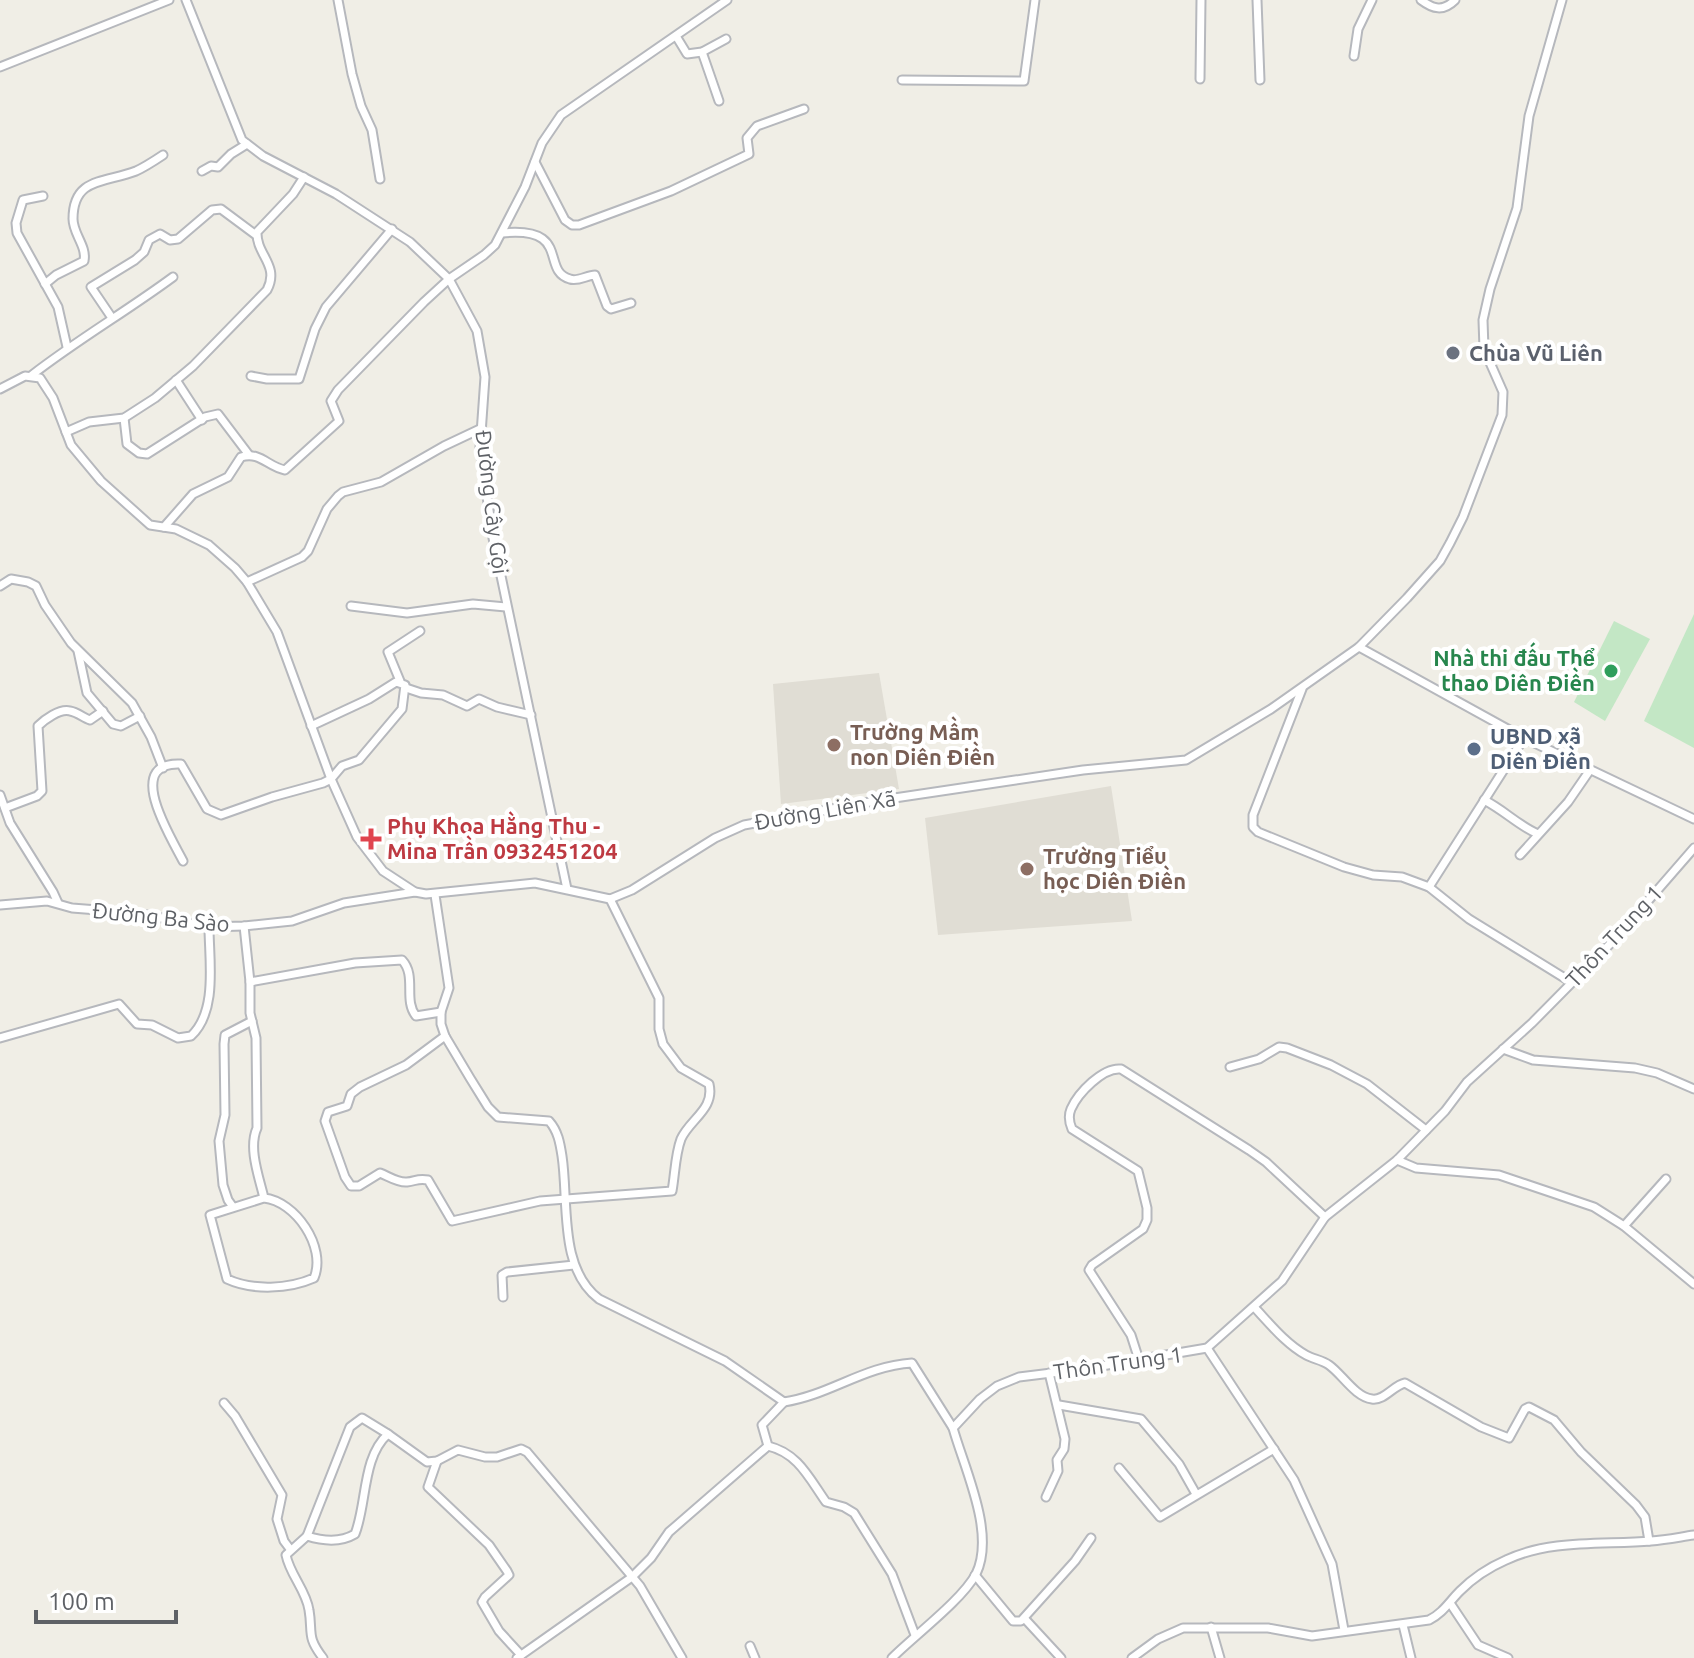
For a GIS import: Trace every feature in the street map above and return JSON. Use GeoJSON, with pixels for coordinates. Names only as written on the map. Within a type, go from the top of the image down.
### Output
{"type":"FeatureCollection","features":[{"type":"Feature","properties":{"kind":"street"},"geometry":{"type":"LineString","coordinates":[[0,67],[169,0]]}},
{"type":"Feature","properties":{"kind":"street"},"geometry":{"type":"LineString","coordinates":[[186,0],[214,66],[237,133],[247,144],[218,167],[211,166],[202,171]]}},
{"type":"Feature","properties":{"kind":"street"},"geometry":{"type":"LineString","coordinates":[[338,0],[352,74],[372,130],[380,179]]}},
{"type":"Feature","properties":{"kind":"street"},"geometry":{"type":"LineString","coordinates":[[164,527],[193,494],[222,481],[232,472],[241,457],[257,456],[285,470],[297,461],[339,421],[332,397],[399,325],[449,279],[484,255],[502,233],[549,131],[561,115],[727,0]]}},
{"type":"Feature","properties":{"kind":"street"},"geometry":{"type":"LineString","coordinates":[[902,80],[1024,81],[1035,0]]}},
{"type":"Feature","properties":{"kind":"street"},"geometry":{"type":"LineString","coordinates":[[1200,79],[1201,0]]}},
{"type":"Feature","properties":{"kind":"street"},"geometry":{"type":"LineString","coordinates":[[1257,0],[1260,80]]}},
{"type":"Feature","properties":{"kind":"street"},"geometry":{"type":"LineString","coordinates":[[1354,56],[1358,29],[1372,0]]}},
{"type":"Feature","properties":{"kind":"street"},"geometry":{"type":"LineString","coordinates":[[1421,0],[1438,9],[1455,0]]}},
{"type":"Feature","properties":{"kind":"street","name":"Đường Liên Xã"},"geometry":{"type":"LineString","coordinates":[[610,899],[632,890],[715,838],[744,825],[881,800],[1083,770],[1186,760],[1302,688],[1359,647],[1440,561],[1463,517],[1502,415],[1503,392],[1484,349],[1483,320],[1487,297],[1517,208],[1529,116],[1562,0]]}},
{"type":"Feature","properties":{"kind":"street"},"geometry":{"type":"LineString","coordinates":[[676,36],[687,54],[702,52],[726,39]]}},
{"type":"Feature","properties":{"kind":"street"},"geometry":{"type":"LineString","coordinates":[[702,52],[719,101]]}},
{"type":"Feature","properties":{"kind":"street"},"geometry":{"type":"LineString","coordinates":[[535,162],[567,222],[579,225],[671,191],[749,154],[747,138],[750,132],[768,120],[804,109]]}},
{"type":"Feature","properties":{"kind":"street","name":"Đường Cây Gội"},"geometry":{"type":"LineString","coordinates":[[247,144],[392,229],[449,279],[469,313],[482,345],[485,377],[480,429],[484,473],[506,607],[567,889]]}},
{"type":"Feature","properties":{"kind":"street"},"geometry":{"type":"LineString","coordinates":[[45,284],[84,261],[86,253],[72,223],[78,193],[100,180],[137,170],[163,155]]}},
{"type":"Feature","properties":{"kind":"street"},"geometry":{"type":"LineString","coordinates":[[256,235],[304,177]]}},
{"type":"Feature","properties":{"kind":"street"},"geometry":{"type":"LineString","coordinates":[[43,196],[23,200],[16,223],[17,233],[58,307],[67,347]]}},
{"type":"Feature","properties":{"kind":"street"},"geometry":{"type":"LineString","coordinates":[[66,432],[89,422],[124,418],[155,398],[193,366],[267,290],[273,280],[256,235],[225,211],[212,210],[178,239],[170,240],[160,234],[153,237],[135,260],[91,287],[112,318]]}},
{"type":"Feature","properties":{"kind":"street"},"geometry":{"type":"LineString","coordinates":[[251,376],[299,379],[326,307],[392,229]]}},
{"type":"Feature","properties":{"kind":"street"},"geometry":{"type":"LineString","coordinates":[[502,233],[540,236],[547,242],[566,278],[572,280],[595,275],[607,306],[611,309],[631,303]]}},
{"type":"Feature","properties":{"kind":"street"},"geometry":{"type":"LineString","coordinates":[[0,389],[32,375],[67,347],[173,277]]}},
{"type":"Feature","properties":{"kind":"street"},"geometry":{"type":"LineString","coordinates":[[32,375],[46,385],[78,457],[101,481],[144,521],[188,533],[209,545],[247,582],[277,632],[331,779],[357,837],[383,871],[415,892],[435,895],[523,883],[552,885],[610,899],[659,998],[659,1029],[663,1044],[681,1068],[709,1084],[711,1094],[707,1105],[682,1138],[672,1191],[540,1201],[452,1221],[428,1180],[418,1178],[398,1182],[380,1173],[359,1186],[351,1186],[325,1121],[328,1112],[347,1106],[351,1094],[360,1087],[406,1065],[445,1036]]}},
{"type":"Feature","properties":{"kind":"street"},"geometry":{"type":"LineString","coordinates":[[176,380],[202,420]]}},
{"type":"Feature","properties":{"kind":"street"},"geometry":{"type":"LineString","coordinates":[[124,418],[127,444],[139,453],[147,454],[211,414],[218,414],[249,455]]}},
{"type":"Feature","properties":{"kind":"street"},"geometry":{"type":"LineString","coordinates":[[247,582],[302,557],[308,551],[327,509],[343,492],[381,482],[480,429]]}},
{"type":"Feature","properties":{"kind":"street"},"geometry":{"type":"LineString","coordinates":[[0,586],[11,579],[36,586],[55,621],[78,650],[119,689],[140,716],[163,768]]}},
{"type":"Feature","properties":{"kind":"street"},"geometry":{"type":"LineString","coordinates":[[351,606],[407,613],[473,604],[506,607]]}},
{"type":"Feature","properties":{"kind":"street"},"geometry":{"type":"LineString","coordinates":[[183,861],[152,793],[153,780],[163,768],[181,764],[207,809],[221,815],[331,779],[342,766],[359,760],[365,749],[396,719],[402,709],[403,685],[388,652],[420,631]]}},
{"type":"Feature","properties":{"kind":"street"},"geometry":{"type":"LineString","coordinates":[[1359,647],[1524,738],[1694,819]]}},
{"type":"Feature","properties":{"kind":"street"},"geometry":{"type":"LineString","coordinates":[[78,650],[87,693],[113,724],[121,726],[140,716]]}},
{"type":"Feature","properties":{"kind":"street"},"geometry":{"type":"LineString","coordinates":[[311,726],[403,685],[421,693],[443,695],[467,706],[479,699],[531,715]]}},
{"type":"Feature","properties":{"kind":"street"},"geometry":{"type":"LineString","coordinates":[[1302,688],[1253,815],[1253,827],[1258,832],[1344,867],[1373,875],[1402,877],[1429,887],[1469,919],[1571,982]]}},
{"type":"Feature","properties":{"kind":"street"},"geometry":{"type":"LineString","coordinates":[[5,808],[37,796],[42,791],[38,726],[45,719],[70,710],[90,720],[103,711]]}},
{"type":"Feature","properties":{"kind":"street"},"geometry":{"type":"LineString","coordinates":[[1429,887],[1524,738]]}},
{"type":"Feature","properties":{"kind":"street"},"geometry":{"type":"LineString","coordinates":[[1520,855],[1568,802],[1590,770]]}},
{"type":"Feature","properties":{"kind":"street"},"geometry":{"type":"LineString","coordinates":[[0,795],[10,823],[58,903]]}},
{"type":"Feature","properties":{"kind":"street"},"geometry":{"type":"LineString","coordinates":[[1484,800],[1538,834]]}},
{"type":"Feature","properties":{"kind":"street","name":"Thôn Trung 1"},"geometry":{"type":"LineString","coordinates":[[953,1428],[980,1399],[997,1386],[1019,1377],[1207,1348],[1282,1281],[1325,1217],[1397,1160],[1467,1082],[1614,940],[1694,848]]}},
{"type":"Feature","properties":{"kind":"street","name":"Đường Ba Sào"},"geometry":{"type":"LineString","coordinates":[[0,905],[24,901],[58,903],[72,908],[136,913],[209,927],[244,926],[292,921],[344,903],[415,892]]}},
{"type":"Feature","properties":{"kind":"street"},"geometry":{"type":"LineString","coordinates":[[435,895],[449,988],[441,1012],[445,1036],[488,1107],[498,1117],[549,1121],[555,1127],[563,1161],[574,1265],[587,1290],[599,1299],[725,1361],[784,1402]]}},
{"type":"Feature","properties":{"kind":"street"},"geometry":{"type":"LineString","coordinates":[[244,926],[257,1061],[257,1128],[253,1138],[264,1198]]}},
{"type":"Feature","properties":{"kind":"street"},"geometry":{"type":"LineString","coordinates":[[0,1038],[119,1004],[137,1024],[152,1025],[178,1038],[191,1036],[202,1022],[208,998],[209,927]]}},
{"type":"Feature","properties":{"kind":"street"},"geometry":{"type":"LineString","coordinates":[[250,982],[355,963],[402,960],[408,966],[411,1010],[416,1016],[441,1012]]}},
{"type":"Feature","properties":{"kind":"street"},"geometry":{"type":"LineString","coordinates":[[233,1207],[223,1185],[219,1141],[225,1115],[224,1044],[225,1035],[252,1021]]}},
{"type":"Feature","properties":{"kind":"street"},"geometry":{"type":"LineString","coordinates":[[1230,1067],[1259,1059],[1279,1047],[1287,1048],[1331,1065],[1367,1084],[1426,1130]]}},
{"type":"Feature","properties":{"kind":"street"},"geometry":{"type":"LineString","coordinates":[[1503,1049],[1533,1060],[1635,1068],[1657,1073],[1694,1089]]}},
{"type":"Feature","properties":{"kind":"street"},"geometry":{"type":"LineString","coordinates":[[1139,1360],[1131,1335],[1089,1270],[1143,1229],[1147,1208],[1141,1177],[1134,1167],[1072,1129],[1069,1120],[1072,1106],[1107,1071],[1121,1069],[1266,1162],[1325,1217]]}},
{"type":"Feature","properties":{"kind":"street"},"geometry":{"type":"LineString","coordinates":[[1397,1160],[1416,1168],[1499,1175],[1594,1207],[1624,1226],[1694,1284]]}},
{"type":"Feature","properties":{"kind":"street"},"geometry":{"type":"LineString","coordinates":[[1624,1226],[1666,1179]]}},
{"type":"Feature","properties":{"kind":"street"},"geometry":{"type":"LineString","coordinates":[[264,1198],[274,1199],[302,1221],[309,1233],[317,1263],[314,1278],[278,1287],[253,1286],[227,1279],[210,1215],[233,1207],[264,1198]]}},
{"type":"Feature","properties":{"kind":"street"},"geometry":{"type":"LineString","coordinates":[[503,1297],[502,1275],[507,1272],[574,1265]]}},
{"type":"Feature","properties":{"kind":"street"},"geometry":{"type":"LineString","coordinates":[[1255,1308],[1290,1344],[1327,1363],[1339,1377],[1370,1399],[1378,1399],[1396,1385],[1405,1383],[1481,1427],[1509,1438],[1525,1409],[1535,1408],[1554,1420],[1581,1452],[1636,1505],[1645,1517],[1649,1541]]}},
{"type":"Feature","properties":{"kind":"street"},"geometry":{"type":"LineString","coordinates":[[1207,1348],[1294,1480],[1332,1564],[1344,1630]]}},
{"type":"Feature","properties":{"kind":"street"},"geometry":{"type":"LineString","coordinates":[[768,1446],[762,1425],[784,1402],[803,1399],[888,1365],[912,1363],[953,1428],[970,1479],[982,1531],[975,1575],[892,1658]]}},
{"type":"Feature","properties":{"kind":"street"},"geometry":{"type":"LineString","coordinates":[[1046,1497],[1058,1471],[1057,1460],[1064,1449],[1065,1439],[1049,1373]]}},
{"type":"Feature","properties":{"kind":"street"},"geometry":{"type":"LineString","coordinates":[[224,1403],[282,1495],[277,1519],[290,1549]]}},
{"type":"Feature","properties":{"kind":"street"},"geometry":{"type":"LineString","coordinates":[[1059,1405],[1141,1419],[1179,1464],[1196,1494]]}},
{"type":"Feature","properties":{"kind":"street"},"geometry":{"type":"LineString","coordinates":[[323,1658],[309,1633],[310,1611],[286,1555],[307,1536],[345,1438],[355,1421],[362,1418],[427,1462],[437,1461],[458,1450],[485,1457],[497,1457],[521,1449],[527,1452],[632,1577],[682,1658]]}},
{"type":"Feature","properties":{"kind":"street"},"geometry":{"type":"LineString","coordinates":[[307,1536],[341,1540],[355,1534],[374,1456],[381,1440],[388,1434]]}},
{"type":"Feature","properties":{"kind":"street"},"geometry":{"type":"LineString","coordinates":[[437,1461],[428,1487],[489,1545],[509,1575],[482,1602],[519,1657],[632,1577],[651,1558],[669,1532],[768,1446]]}},
{"type":"Feature","properties":{"kind":"street"},"geometry":{"type":"LineString","coordinates":[[768,1446],[783,1450],[794,1458],[826,1502],[854,1513],[892,1574],[915,1635]]}},
{"type":"Feature","properties":{"kind":"street"},"geometry":{"type":"LineString","coordinates":[[1119,1468],[1160,1517],[1274,1449]]}},
{"type":"Feature","properties":{"kind":"street"},"geometry":{"type":"LineString","coordinates":[[1132,1658],[1168,1633],[1183,1628],[1268,1628],[1304,1636],[1429,1620],[1442,1613],[1457,1594],[1484,1573],[1520,1554],[1596,1543],[1694,1535]]}},
{"type":"Feature","properties":{"kind":"street"},"geometry":{"type":"LineString","coordinates":[[975,1575],[1013,1621],[1025,1619],[1091,1538]]}},
{"type":"Feature","properties":{"kind":"street"},"geometry":{"type":"LineString","coordinates":[[1450,1603],[1478,1645],[1508,1658]]}},
{"type":"Feature","properties":{"kind":"street"},"geometry":{"type":"LineString","coordinates":[[1025,1619],[1061,1658]]}},
{"type":"Feature","properties":{"kind":"street"},"geometry":{"type":"LineString","coordinates":[[1403,1625],[1411,1658]]}},
{"type":"Feature","properties":{"kind":"street"},"geometry":{"type":"LineString","coordinates":[[1211,1627],[1220,1658]]}},
{"type":"Feature","properties":{"kind":"street"},"geometry":{"type":"LineString","coordinates":[[750,1646],[755,1658]]}},
{"type":"Feature","properties":{"kind":"shaded area","name":"Trường Mầm non Diên Điền"},"geometry":{"type":"Polygon","coordinates":[[[879,673],[899,789],[781,804],[773,684],[879,673]]]}},
{"type":"Feature","properties":{"kind":"shaded area","name":"Trường Tiểu học Diên Điền"},"geometry":{"type":"Polygon","coordinates":[[[1111,786],[1132,921],[938,935],[925,818],[1111,786]]]}},
{"type":"Feature","properties":{"kind":"green space"},"geometry":{"type":"Polygon","coordinates":[[[1694,614],[1694,748],[1644,721],[1694,614]]]}},
{"type":"Feature","properties":{"kind":"green space","name":"Nhà thi đấu Thể thao Diên Điền"},"geometry":{"type":"Polygon","coordinates":[[[1614,621],[1650,639],[1605,721],[1574,702],[1614,621]]]}},
{"type":"Feature","properties":{"kind":"place","name":"Chùa Vũ Liên"},"geometry":{"type":"Point","coordinates":[1453,353]}},
{"type":"Feature","properties":{"kind":"place","name":"Nhà thi đấu Thể thao Diên Điền"},"geometry":{"type":"Point","coordinates":[1611,671]}},
{"type":"Feature","properties":{"kind":"place","name":"Trường Mầm non Diên Điền"},"geometry":{"type":"Point","coordinates":[834,745]}},
{"type":"Feature","properties":{"kind":"place","name":"UBND xã Diên Điền"},"geometry":{"type":"Point","coordinates":[1474,749]}},
{"type":"Feature","properties":{"kind":"place","name":"Phụ Khoa Hằng Thu - Mina Trần 0932451204"},"geometry":{"type":"Point","coordinates":[371,839]}},
{"type":"Feature","properties":{"kind":"place","name":"Trường Tiểu học Diên Điền"},"geometry":{"type":"Point","coordinates":[1027,869]}}]}
